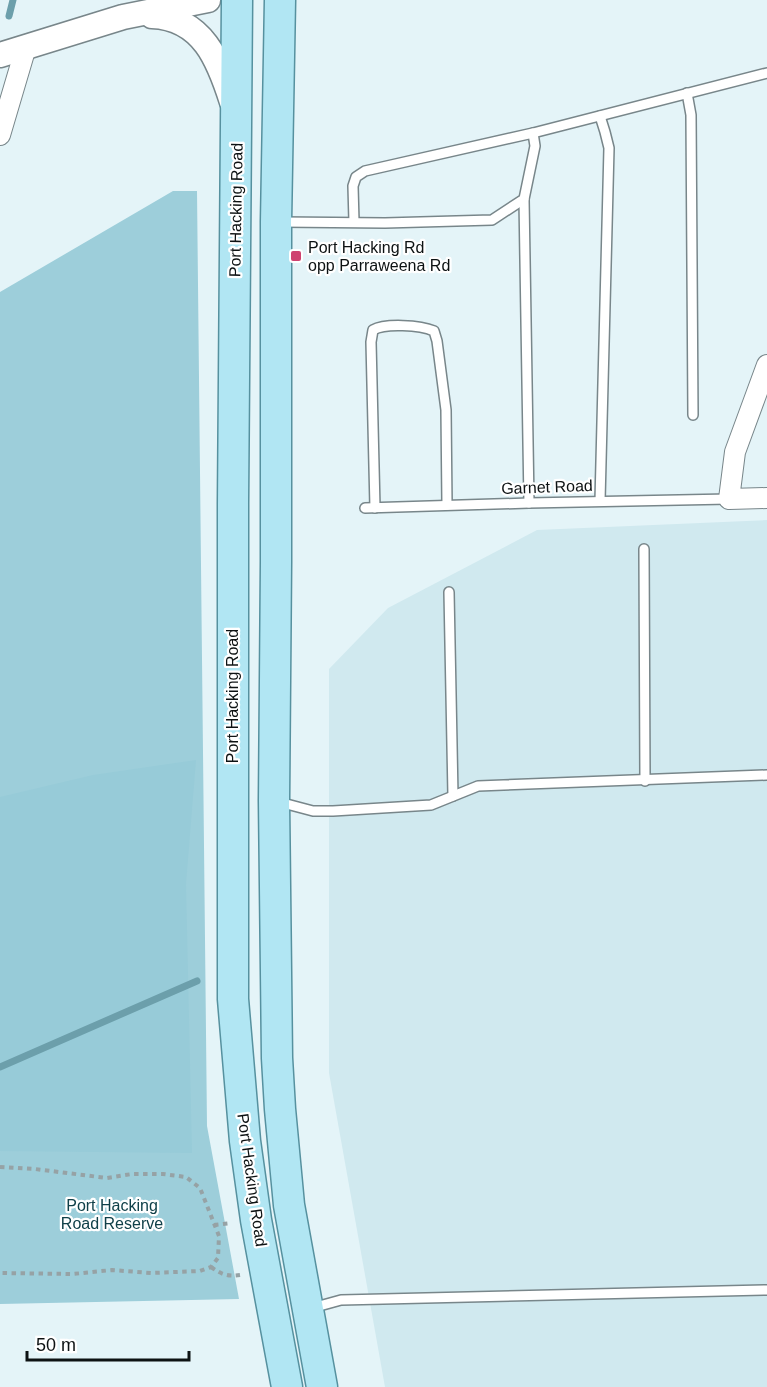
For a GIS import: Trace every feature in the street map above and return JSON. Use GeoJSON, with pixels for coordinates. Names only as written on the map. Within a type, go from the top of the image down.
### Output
{"type":"FeatureCollection","features":[{"type":"Feature","properties":{"kind":"main road","name":"Port Hacking Road"},"geometry":{"type":"LineString","coordinates":[[237,0],[233,516],[233,999],[244,1141],[287,1387]]}},
{"type":"Feature","properties":{"kind":"main road","name":"Port Hacking Road"},"geometry":{"type":"LineString","coordinates":[[280,0],[276,222],[274,801],[277,1058],[289,1205],[322,1387]]}},
{"type":"Feature","properties":{"kind":"street"},"geometry":{"type":"LineString","coordinates":[[123,17],[160,0]]}},
{"type":"Feature","properties":{"kind":"street"},"geometry":{"type":"LineString","coordinates":[[0,55],[123,17],[208,0]]}},
{"type":"Feature","properties":{"kind":"street"},"geometry":{"type":"LineString","coordinates":[[123,17],[161,16],[182,22],[192,29],[215,57],[227,87],[237,124]]}},
{"type":"Feature","properties":{"kind":"street"},"geometry":{"type":"LineString","coordinates":[[0,135],[26,47]]}},
{"type":"Feature","properties":{"kind":"street"},"geometry":{"type":"LineString","coordinates":[[767,365],[735,452],[729,499],[767,498]]}},
{"type":"Feature","properties":{"kind":"lane"},"geometry":{"type":"LineString","coordinates":[[354,222],[353,186],[356,177],[365,171],[533,133],[767,73]]}},
{"type":"Feature","properties":{"kind":"lane"},"geometry":{"type":"LineString","coordinates":[[687,93],[691,115],[693,415]]}},
{"type":"Feature","properties":{"kind":"lane"},"geometry":{"type":"LineString","coordinates":[[600,116],[609,148],[600,501]]}},
{"type":"Feature","properties":{"kind":"lane"},"geometry":{"type":"LineString","coordinates":[[529,503],[524,198],[535,146],[533,133]]}},
{"type":"Feature","properties":{"kind":"lane"},"geometry":{"type":"LineString","coordinates":[[276,222],[385,223],[492,220],[524,198]]}},
{"type":"Feature","properties":{"kind":"lane","name":"Garnet Road"},"geometry":{"type":"LineString","coordinates":[[447,506],[446,410],[434,330],[425,327],[380,326],[373,330],[371,342],[370,508],[729,499]]}},
{"type":"Feature","properties":{"kind":"lane"},"geometry":{"type":"LineString","coordinates":[[644,549],[645,781]]}},
{"type":"Feature","properties":{"kind":"lane"},"geometry":{"type":"LineString","coordinates":[[449,592],[453,796]]}},
{"type":"Feature","properties":{"kind":"lane"},"geometry":{"type":"LineString","coordinates":[[274,801],[313,811],[333,811],[431,805],[478,786],[767,775]]}},
{"type":"Feature","properties":{"kind":"lane"},"geometry":{"type":"LineString","coordinates":[[307,1309],[341,1300],[767,1290]]}},
{"type":"Feature","properties":{"kind":"path"},"geometry":{"type":"LineString","coordinates":[[0,1167],[107,1178],[132,1174],[186,1177],[200,1188],[219,1236],[218,1258],[211,1267],[200,1271],[151,1273],[112,1270],[73,1274],[0,1273]]}},
{"type":"Feature","properties":{"kind":"path"},"geometry":{"type":"LineString","coordinates":[[211,1267],[223,1275],[240,1275]]}},
{"type":"Feature","properties":{"kind":"shaded area"},"geometry":{"type":"Polygon","coordinates":[[[767,520],[767,1387],[385,1387],[329,1073],[329,669],[388,608],[537,530],[767,520]]]}},
{"type":"Feature","properties":{"kind":"shaded area"},"geometry":{"type":"Polygon","coordinates":[[[196,760],[186,884],[192,1153],[0,1151],[0,797],[93,775],[196,760]]]}},
{"type":"Feature","properties":{"kind":"green space","name":"Port Hacking Road Reserve"},"geometry":{"type":"Polygon","coordinates":[[[173,191],[197,191],[207,1126],[239,1299],[0,1304],[0,292],[173,191]]]}},
{"type":"Feature","properties":{"kind":"waterway"},"geometry":{"type":"LineString","coordinates":[[9,16],[13,0]]}},
{"type":"Feature","properties":{"kind":"waterway"},"geometry":{"type":"LineString","coordinates":[[0,1067],[197,981]]}},
{"type":"Feature","properties":{"kind":"place","name":"Port Hacking Rd opp Parraweena Rd"},"geometry":{"type":"Point","coordinates":[296,256]}}]}
